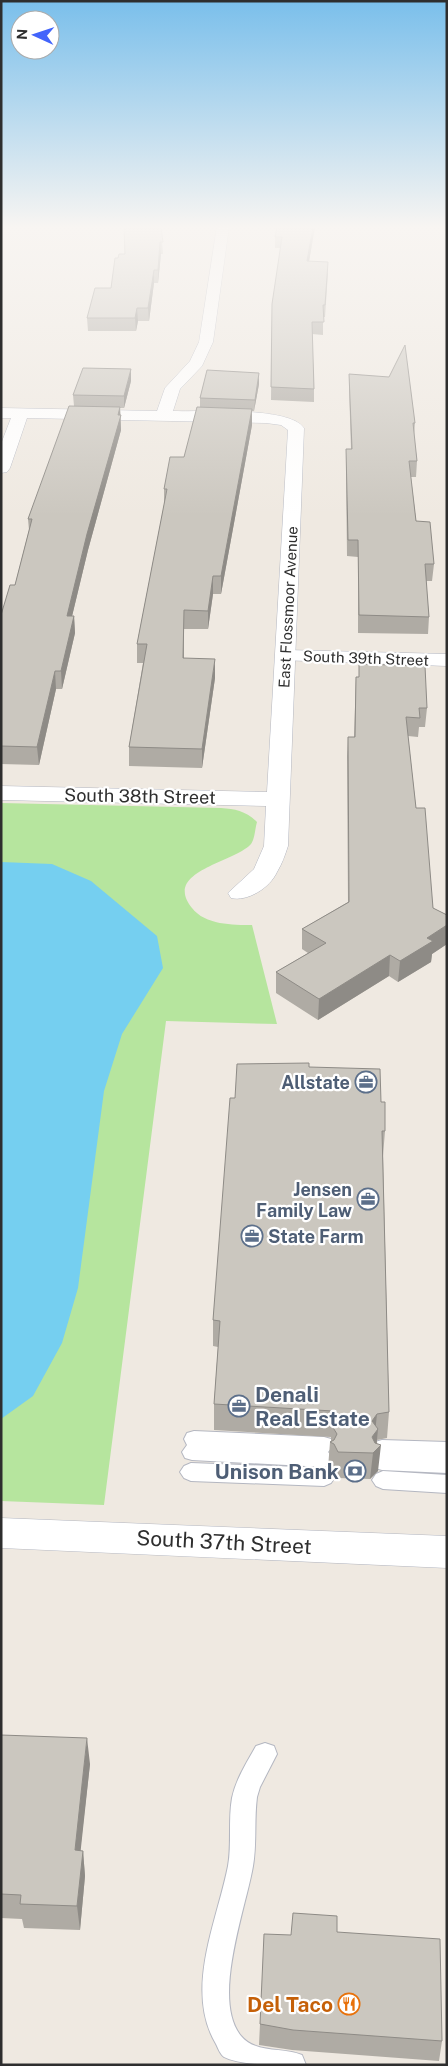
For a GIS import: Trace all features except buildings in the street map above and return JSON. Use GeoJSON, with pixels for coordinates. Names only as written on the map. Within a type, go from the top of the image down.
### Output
{"type":"FeatureCollection","features":[{"type":"Feature","properties":{"kind":"street"},"geometry":{"type":"LineString","coordinates":[[1,413],[163,416],[173,388],[197,362],[206,342],[209,323]]}},
{"type":"Feature","properties":{"kind":"street"},"geometry":{"type":"LineString","coordinates":[[1,468],[21,413]]}},
{"type":"Feature","properties":{"kind":"street","name":"East Flossmoor Avenue"},"geometry":{"type":"LineString","coordinates":[[163,416],[266,418],[286,421],[292,424],[297,432],[276,846],[272,860],[265,873],[240,893]]}},
{"type":"Feature","properties":{"kind":"street","name":"South 39th Street"},"geometry":{"type":"LineString","coordinates":[[286,656],[447,660]]}},
{"type":"Feature","properties":{"kind":"street","name":"South 38th Street"},"geometry":{"type":"LineString","coordinates":[[1,793],[279,799]]}},
{"type":"Feature","properties":{"kind":"street","name":"South 37th Street"},"geometry":{"type":"LineString","coordinates":[[1,1533],[447,1552]]}},
{"type":"Feature","properties":{"kind":"lane"},"geometry":{"type":"LineString","coordinates":[[382,1464],[447,1450]]}},
{"type":"Feature","properties":{"kind":"lane"},"geometry":{"type":"LineString","coordinates":[[192,1455],[324,1460]]}},
{"type":"Feature","properties":{"kind":"lane"},"geometry":{"type":"LineString","coordinates":[[192,1455],[324,1460]]}},
{"type":"Feature","properties":{"kind":"lane"},"geometry":{"type":"LineString","coordinates":[[382,1464],[447,1465]]}},
{"type":"Feature","properties":{"kind":"lane"},"geometry":{"type":"LineString","coordinates":[[382,1464],[447,1484]]}},
{"type":"Feature","properties":{"kind":"lane"},"geometry":{"type":"LineString","coordinates":[[265,1754],[248,1787],[246,1795],[241,1864],[224,1931],[215,1997],[218,2017],[225,2036],[238,2051],[253,2060],[292,2065]]}},
{"type":"Feature","properties":{"kind":"green space"},"geometry":{"type":"Polygon","coordinates":[[[1,803],[221,808],[240,811],[249,815],[257,822],[251,844],[242,851],[193,876],[186,885],[185,895],[192,908],[204,918],[220,923],[252,925],[277,1024],[166,1021],[104,1505],[1,1501],[1,803]]]}},
{"type":"Feature","properties":{"kind":"water"},"geometry":{"type":"Polygon","coordinates":[[[1,862],[52,864],[91,881],[157,936],[163,968],[122,1034],[104,1091],[78,1288],[62,1343],[33,1396],[1,1419],[1,862]]]}},
{"type":"Feature","properties":{"kind":"place","name":"Allstate"},"geometry":{"type":"Point","coordinates":[366,1082]}},
{"type":"Feature","properties":{"kind":"place","name":"Jensen Family Law"},"geometry":{"type":"Point","coordinates":[368,1199]}},
{"type":"Feature","properties":{"kind":"place","name":"State Farm"},"geometry":{"type":"Point","coordinates":[252,1236]}},
{"type":"Feature","properties":{"kind":"place","name":"Denali Real Estate"},"geometry":{"type":"Point","coordinates":[239,1406]}},
{"type":"Feature","properties":{"kind":"place","name":"Unison Bank"},"geometry":{"type":"Point","coordinates":[355,1471]}},
{"type":"Feature","properties":{"kind":"place","name":"Del Taco"},"geometry":{"type":"Point","coordinates":[349,2004]}}]}
